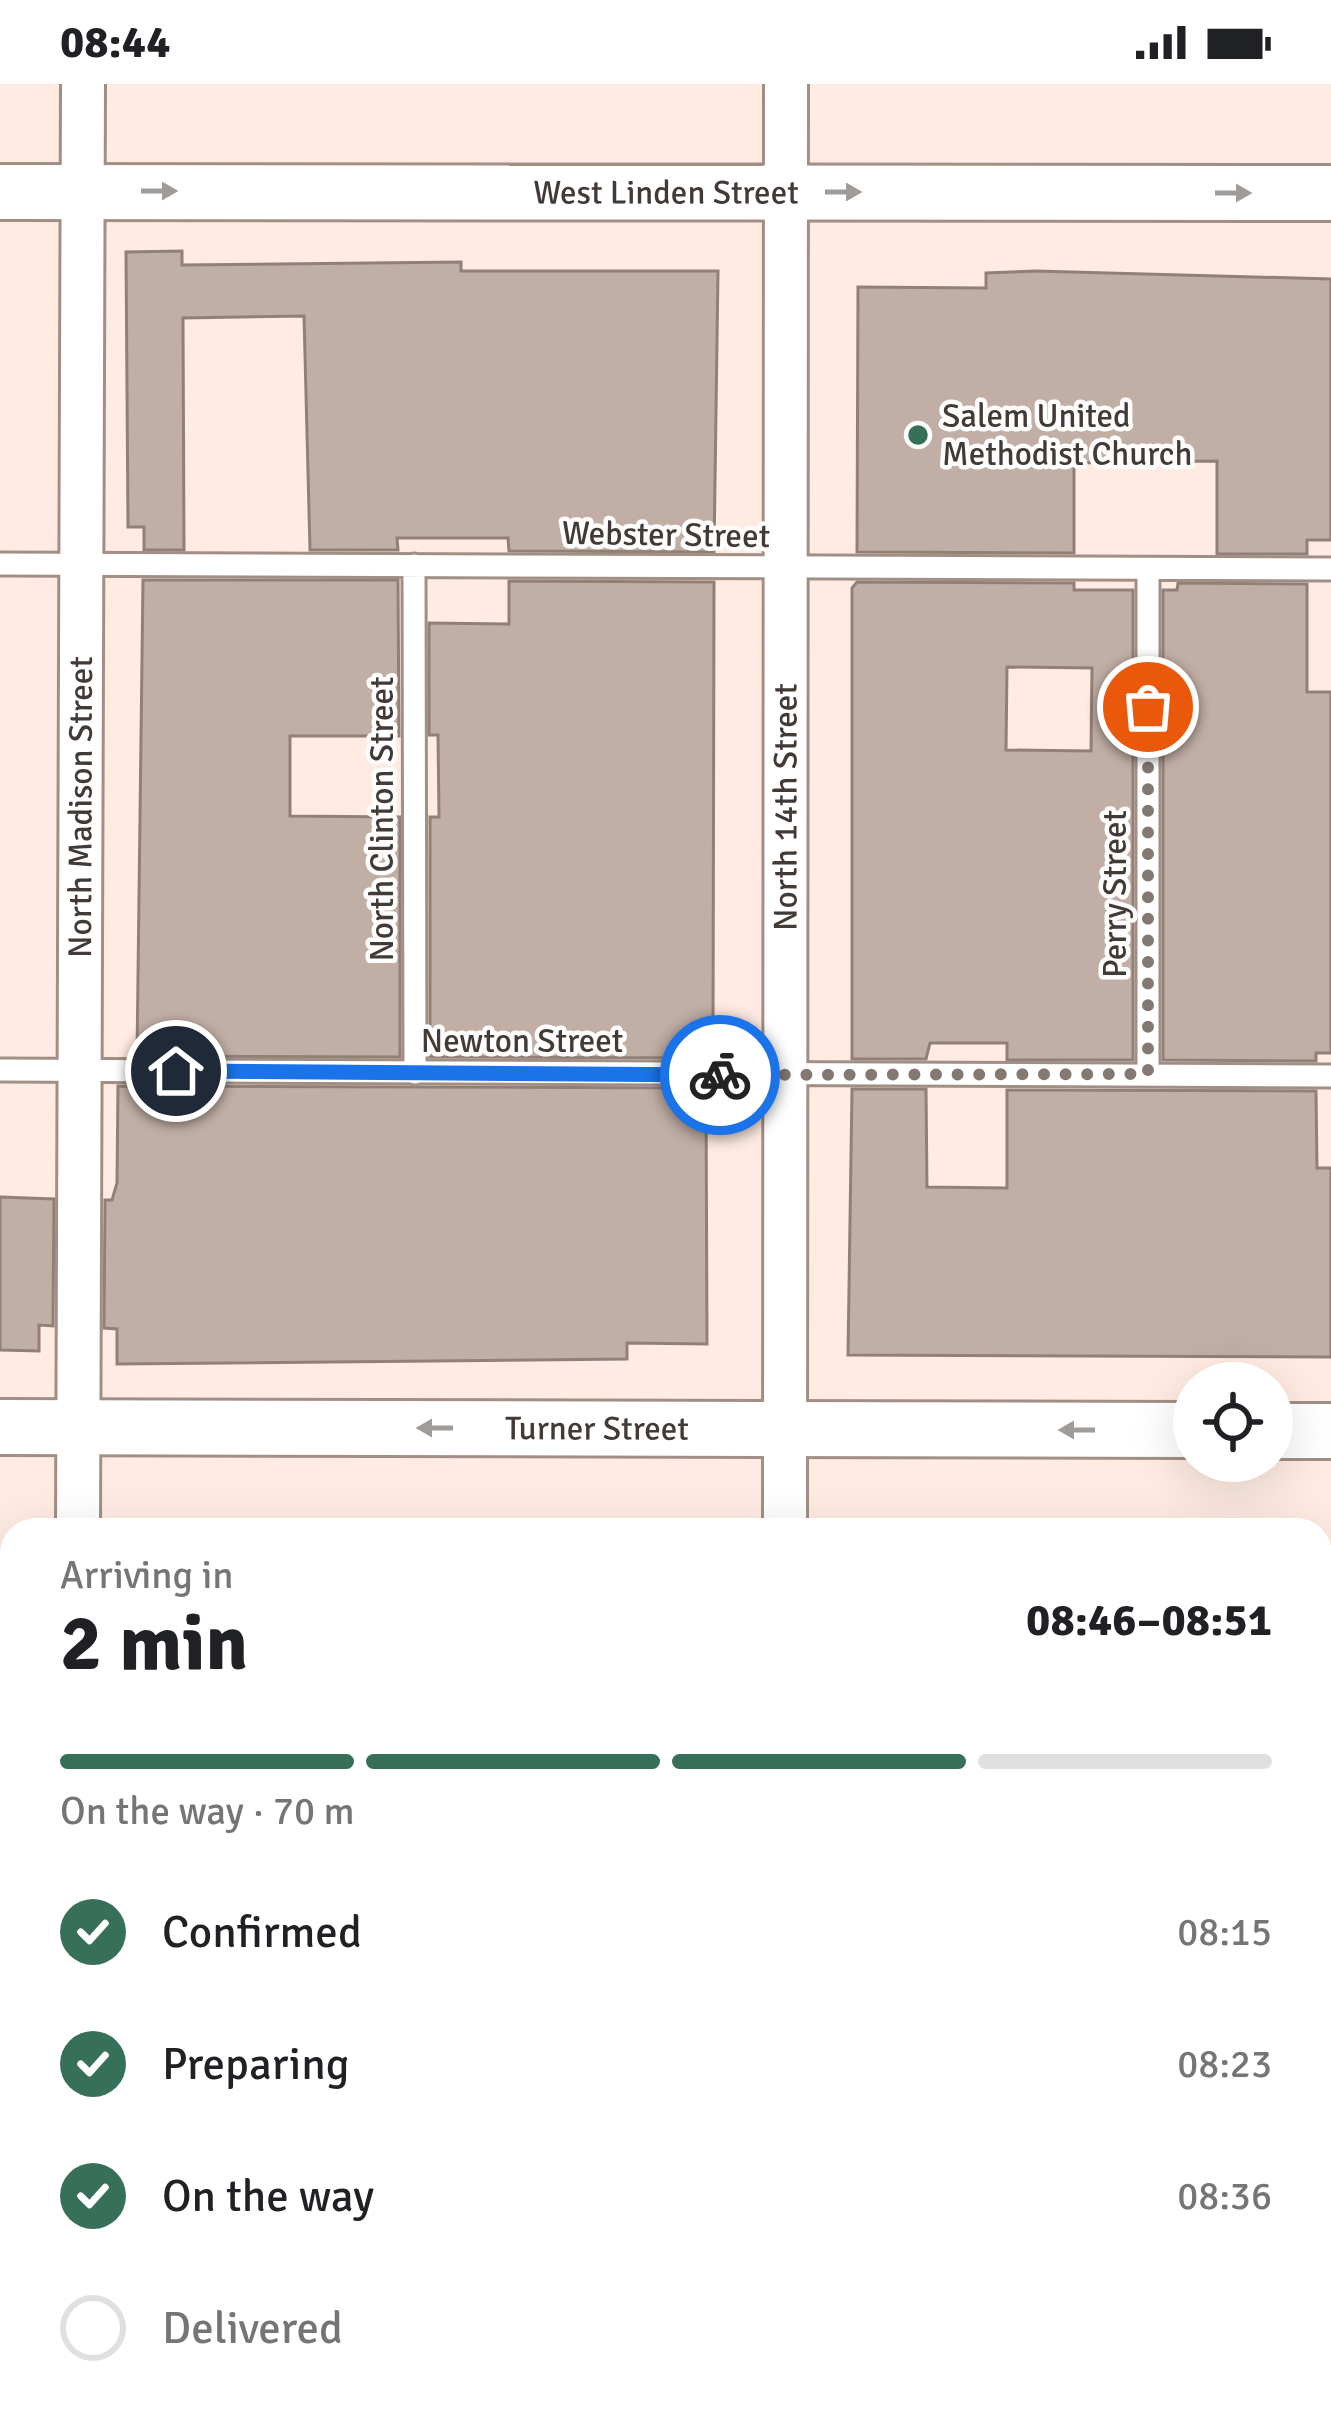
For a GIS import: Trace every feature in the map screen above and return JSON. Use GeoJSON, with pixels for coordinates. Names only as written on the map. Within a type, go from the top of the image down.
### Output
{"type":"FeatureCollection","features":[{"type":"Feature","properties":{"kind":"street","name":"North Madison Street"},"geometry":{"type":"LineString","coordinates":[[78,1518],[82,84]]}},
{"type":"Feature","properties":{"kind":"street","name":"North 14th Street"},"geometry":{"type":"LineString","coordinates":[[785,84],[785,1518]]}},
{"type":"Feature","properties":{"kind":"street","name":"West Linden Street"},"geometry":{"type":"LineString","coordinates":[[0,192],[1331,193]]}},
{"type":"Feature","properties":{"kind":"street","name":"Turner Street"},"geometry":{"type":"LineString","coordinates":[[0,1427],[1173,1430]]}},
{"type":"Feature","properties":{"kind":"street"},"geometry":{"type":"LineString","coordinates":[[1293,1431],[1331,1431]]}},
{"type":"Feature","properties":{"kind":"lane","name":"Webster Street"},"geometry":{"type":"LineString","coordinates":[[0,564],[1331,569]]}},
{"type":"Feature","properties":{"kind":"lane","name":"North Clinton Street"},"geometry":{"type":"LineString","coordinates":[[414,565],[415,1073]]}},
{"type":"Feature","properties":{"kind":"lane","name":"Perry Street"},"geometry":{"type":"LineString","coordinates":[[1148,569],[1148,1074]]}},
{"type":"Feature","properties":{"kind":"lane","name":"Newton Street"},"geometry":{"type":"LineString","coordinates":[[0,1070],[1331,1076]]}},
{"type":"Feature","properties":{"kind":"building"},"geometry":{"type":"Polygon","coordinates":[[[182,251],[182,265],[461,262],[461,271],[718,271],[714,552],[509,551],[508,538],[397,538],[398,550],[310,550],[304,316],[183,318],[184,550],[144,550],[144,527],[128,527],[126,252],[182,251]]]}},
{"type":"Feature","properties":{"kind":"building"},"geometry":{"type":"Polygon","coordinates":[[[986,273],[1331,279],[1331,540],[1307,540],[1307,554],[1217,554],[1217,461],[1074,463],[1074,553],[857,552],[858,287],[986,288],[986,273]]]}},
{"type":"Feature","properties":{"kind":"building"},"geometry":{"type":"Polygon","coordinates":[[[143,580],[398,580],[399,736],[290,736],[290,816],[400,817],[400,1057],[137,1056],[143,580]]]}},
{"type":"Feature","properties":{"kind":"building"},"geometry":{"type":"Polygon","coordinates":[[[509,581],[714,582],[713,1048],[706,1048],[706,1058],[430,1057],[430,817],[439,817],[438,735],[429,735],[429,623],[509,624],[509,581]]]}},
{"type":"Feature","properties":{"kind":"building"},"geometry":{"type":"Polygon","coordinates":[[[857,582],[1074,583],[1074,590],[1133,590],[1133,1060],[1007,1060],[1007,1043],[930,1043],[926,1059],[852,1059],[852,588],[857,582]],[[1007,667],[1006,750],[1091,751],[1092,668],[1007,667]]]}},
{"type":"Feature","properties":{"kind":"building"},"geometry":{"type":"Polygon","coordinates":[[[1178,583],[1307,584],[1307,692],[1331,692],[1331,1053],[1316,1053],[1316,1061],[1163,1060],[1163,590],[1177,590],[1178,583]]]}},
{"type":"Feature","properties":{"kind":"building"},"geometry":{"type":"Polygon","coordinates":[[[118,1086],[706,1088],[707,1344],[627,1343],[627,1359],[117,1364],[117,1329],[104,1328],[105,1200],[112,1200],[117,1183],[118,1086]]]}},
{"type":"Feature","properties":{"kind":"building"},"geometry":{"type":"Polygon","coordinates":[[[852,1089],[926,1089],[927,1187],[1007,1188],[1007,1090],[1316,1091],[1317,1168],[1331,1168],[1331,1357],[848,1355],[852,1089]]]}},
{"type":"Feature","properties":{"kind":"building"},"geometry":{"type":"Polygon","coordinates":[[[0,1197],[54,1199],[53,1326],[39,1325],[39,1351],[0,1350],[0,1197]]]}},
{"type":"Feature","properties":{"kind":"way so far"},"geometry":{"type":"LineString","coordinates":[[720,1075],[1148,1074],[1148,707]]}},
{"type":"Feature","properties":{"kind":"place","name":"Salem United Methodist Church"},"geometry":{"type":"Point","coordinates":[918,435]}},
{"type":"Feature","properties":{"kind":"route"},"geometry":{"type":"LineString","coordinates":[[176,1071],[720,1075]]}}]}
